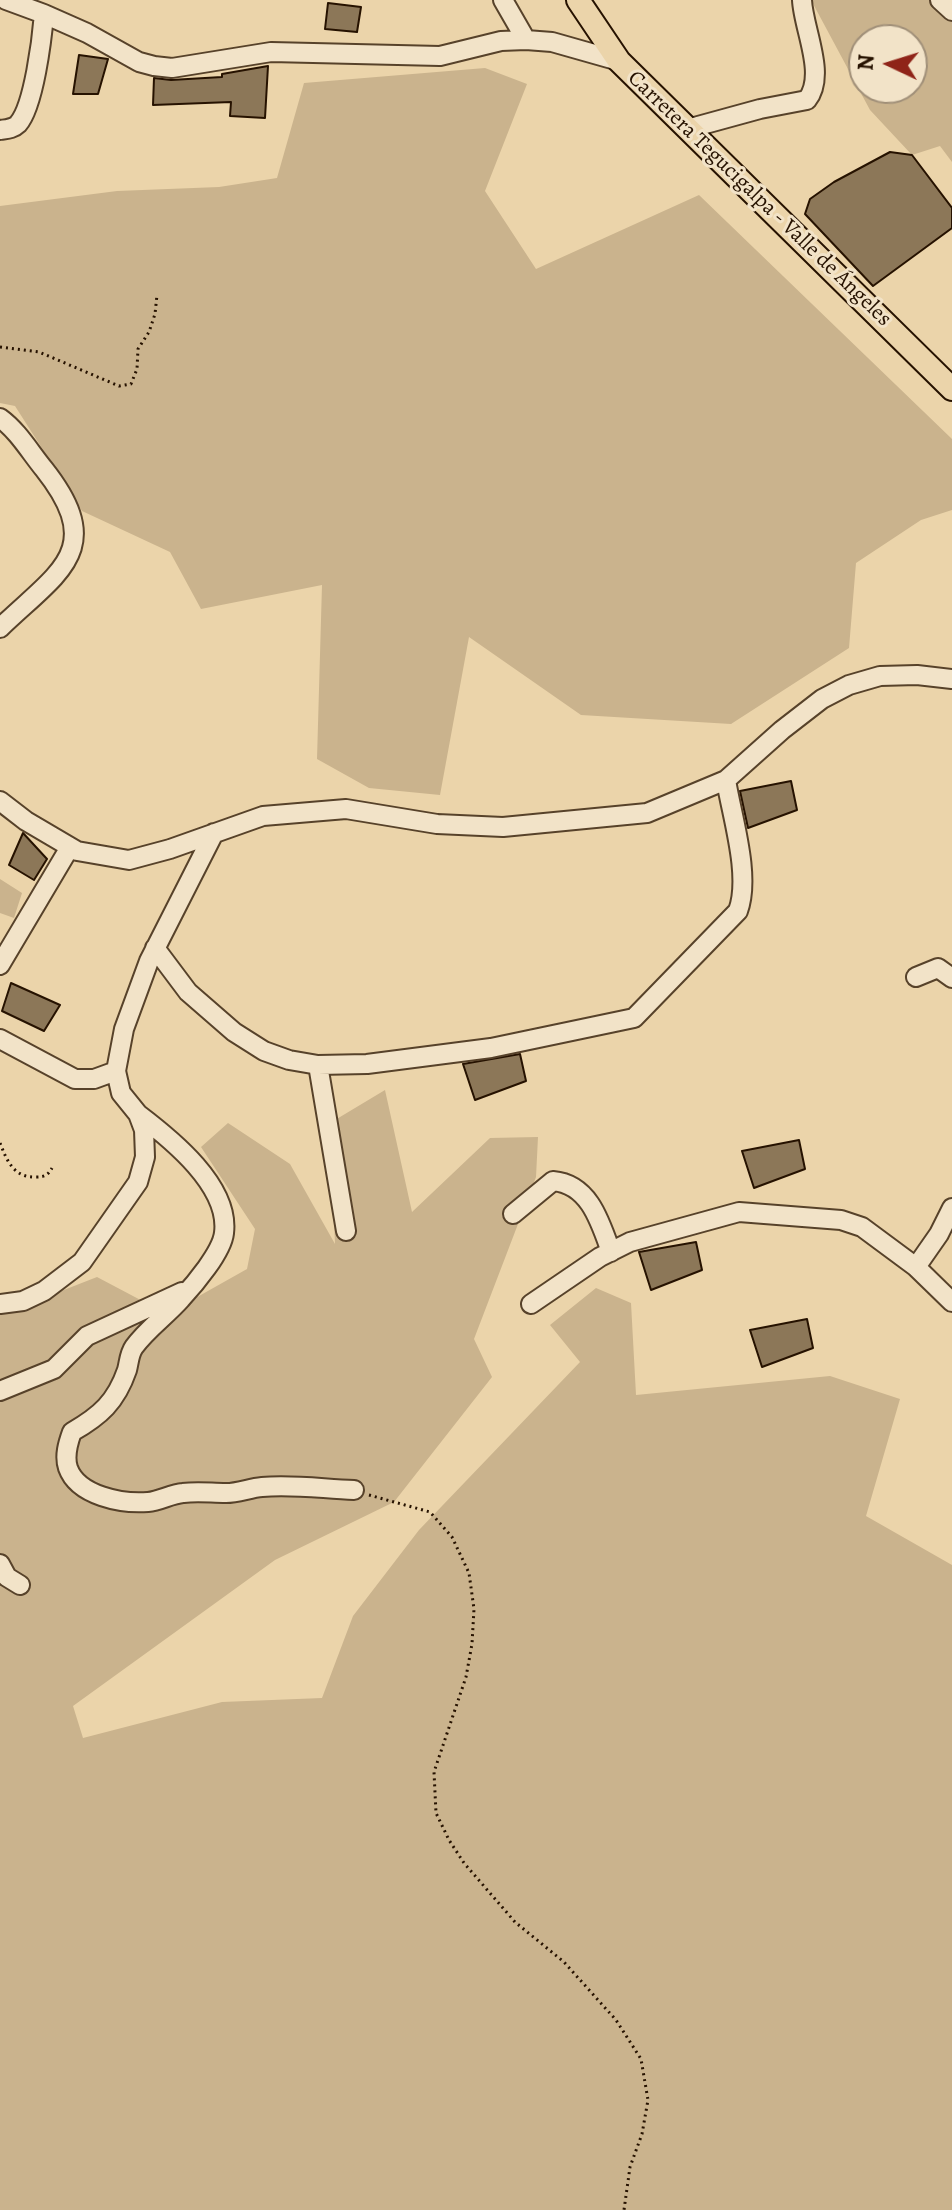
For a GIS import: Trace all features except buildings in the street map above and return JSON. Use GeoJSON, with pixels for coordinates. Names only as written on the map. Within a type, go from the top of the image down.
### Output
{"type":"FeatureCollection","features":[{"type":"Feature","properties":{"kind":"main road","name":"Carretera Tegucigalpa - Valle de Ángeles"},"geometry":{"type":"LineString","coordinates":[[578,0],[619,61],[952,389]]}},
{"type":"Feature","properties":{"kind":"street"},"geometry":{"type":"LineString","coordinates":[[6,0],[44,14],[139,62],[172,68],[271,52],[440,56],[501,41],[526,40],[552,42],[619,61]]}},
{"type":"Feature","properties":{"kind":"street"},"geometry":{"type":"LineString","coordinates":[[503,0],[526,40]]}},
{"type":"Feature","properties":{"kind":"street"},"geometry":{"type":"LineString","coordinates":[[687,129],[807,100],[811,94],[815,66],[802,0]]}},
{"type":"Feature","properties":{"kind":"street"},"geometry":{"type":"LineString","coordinates":[[940,0],[952,11]]}},
{"type":"Feature","properties":{"kind":"street"},"geometry":{"type":"LineString","coordinates":[[0,130],[18,124],[27,105],[37,67],[44,14]]}},
{"type":"Feature","properties":{"kind":"street"},"geometry":{"type":"LineString","coordinates":[[0,418],[10,425],[51,478],[69,505],[76,530],[71,555],[63,568],[0,628]]}},
{"type":"Feature","properties":{"kind":"street"},"geometry":{"type":"LineString","coordinates":[[0,801],[26,821],[77,851],[129,860],[263,816],[346,809],[437,824],[503,827],[647,813],[726,780],[822,699],[849,685],[880,676],[917,675],[952,679]]}},
{"type":"Feature","properties":{"kind":"street"},"geometry":{"type":"LineString","coordinates":[[155,948],[188,992],[234,1032],[264,1051],[289,1060],[318,1065],[367,1064],[491,1048],[634,1018],[738,911],[742,901],[743,876],[726,780]]}},
{"type":"Feature","properties":{"kind":"street"},"geometry":{"type":"LineString","coordinates":[[214,833],[155,948],[124,1029],[116,1071],[121,1093],[138,1114],[172,1140],[202,1172],[223,1216],[224,1233],[218,1252],[189,1290],[132,1350],[126,1372],[107,1409],[72,1432],[66,1456],[68,1470],[79,1483],[94,1492],[133,1503],[152,1502],[177,1494],[225,1493],[261,1487],[354,1490]]}},
{"type":"Feature","properties":{"kind":"street"},"geometry":{"type":"LineString","coordinates":[[0,965],[70,847]]}},
{"type":"Feature","properties":{"kind":"street"},"geometry":{"type":"LineString","coordinates":[[916,977],[938,968],[952,978]]}},
{"type":"Feature","properties":{"kind":"street"},"geometry":{"type":"LineString","coordinates":[[0,1039],[75,1079],[94,1079],[116,1071]]}},
{"type":"Feature","properties":{"kind":"street"},"geometry":{"type":"LineString","coordinates":[[318,1065],[346,1231]]}},
{"type":"Feature","properties":{"kind":"street"},"geometry":{"type":"LineString","coordinates":[[0,1304],[23,1301],[44,1291],[82,1262],[138,1182],[145,1157],[144,1130],[138,1114]]}},
{"type":"Feature","properties":{"kind":"street"},"geometry":{"type":"LineString","coordinates":[[513,1214],[553,1181],[566,1182],[578,1188],[591,1204],[611,1252]]}},
{"type":"Feature","properties":{"kind":"street"},"geometry":{"type":"LineString","coordinates":[[916,1267],[939,1234],[952,1208]]}},
{"type":"Feature","properties":{"kind":"street"},"geometry":{"type":"LineString","coordinates":[[531,1304],[630,1242],[739,1212],[841,1220],[862,1227],[916,1267],[952,1302]]}},
{"type":"Feature","properties":{"kind":"street"},"geometry":{"type":"LineString","coordinates":[[0,1391],[54,1369],[87,1336],[189,1290]]}},
{"type":"Feature","properties":{"kind":"street"},"geometry":{"type":"LineString","coordinates":[[0,1564],[7,1577],[20,1585]]}},
{"type":"Feature","properties":{"kind":"path"},"geometry":{"type":"LineString","coordinates":[[0,347],[39,352],[67,362],[94,378],[119,386],[131,384],[137,369],[138,349],[149,332],[155,314],[157,295]]}},
{"type":"Feature","properties":{"kind":"path"},"geometry":{"type":"LineString","coordinates":[[0,1143],[6,1160],[15,1172],[41,1178],[48,1175],[52,1168]]}},
{"type":"Feature","properties":{"kind":"path"},"geometry":{"type":"LineString","coordinates":[[354,1490],[430,1512],[452,1537],[469,1573],[474,1609],[472,1644],[466,1677],[434,1772],[436,1813],[464,1863],[515,1922],[564,1962],[616,2020],[641,2059],[648,2100],[642,2134],[630,2167],[624,2210]]}},
{"type":"Feature","properties":{"kind":"shaded area"},"geometry":{"type":"Polygon","coordinates":[[[811,0],[941,0],[952,9],[952,162],[940,146],[912,155],[867,104],[928,104],[928,24],[848,24],[848,69],[811,0]]]}},
{"type":"Feature","properties":{"kind":"shaded area"},"geometry":{"type":"Polygon","coordinates":[[[485,68],[527,84],[485,191],[536,269],[699,195],[952,439],[952,510],[921,520],[856,563],[849,648],[731,724],[581,715],[469,637],[440,795],[369,788],[317,759],[322,585],[201,609],[170,552],[82,511],[15,406],[0,403],[0,206],[117,191],[219,187],[277,178],[304,83],[485,68]]]}},
{"type":"Feature","properties":{"kind":"shaded area"},"geometry":{"type":"Polygon","coordinates":[[[0,879],[22,893],[14,918],[0,913],[0,879]]]}},
{"type":"Feature","properties":{"kind":"shaded area"},"geometry":{"type":"Polygon","coordinates":[[[385,1090],[412,1212],[490,1138],[538,1137],[536,1177],[474,1339],[492,1377],[394,1502],[275,1560],[73,1706],[83,1738],[222,1702],[322,1698],[353,1616],[419,1530],[580,1362],[550,1325],[596,1288],[631,1303],[636,1395],[830,1376],[900,1399],[866,1516],[952,1565],[952,2210],[0,2210],[0,1315],[97,1277],[167,1314],[247,1269],[255,1229],[201,1147],[228,1123],[290,1164],[335,1244],[330,1123],[385,1090]]]}}]}
